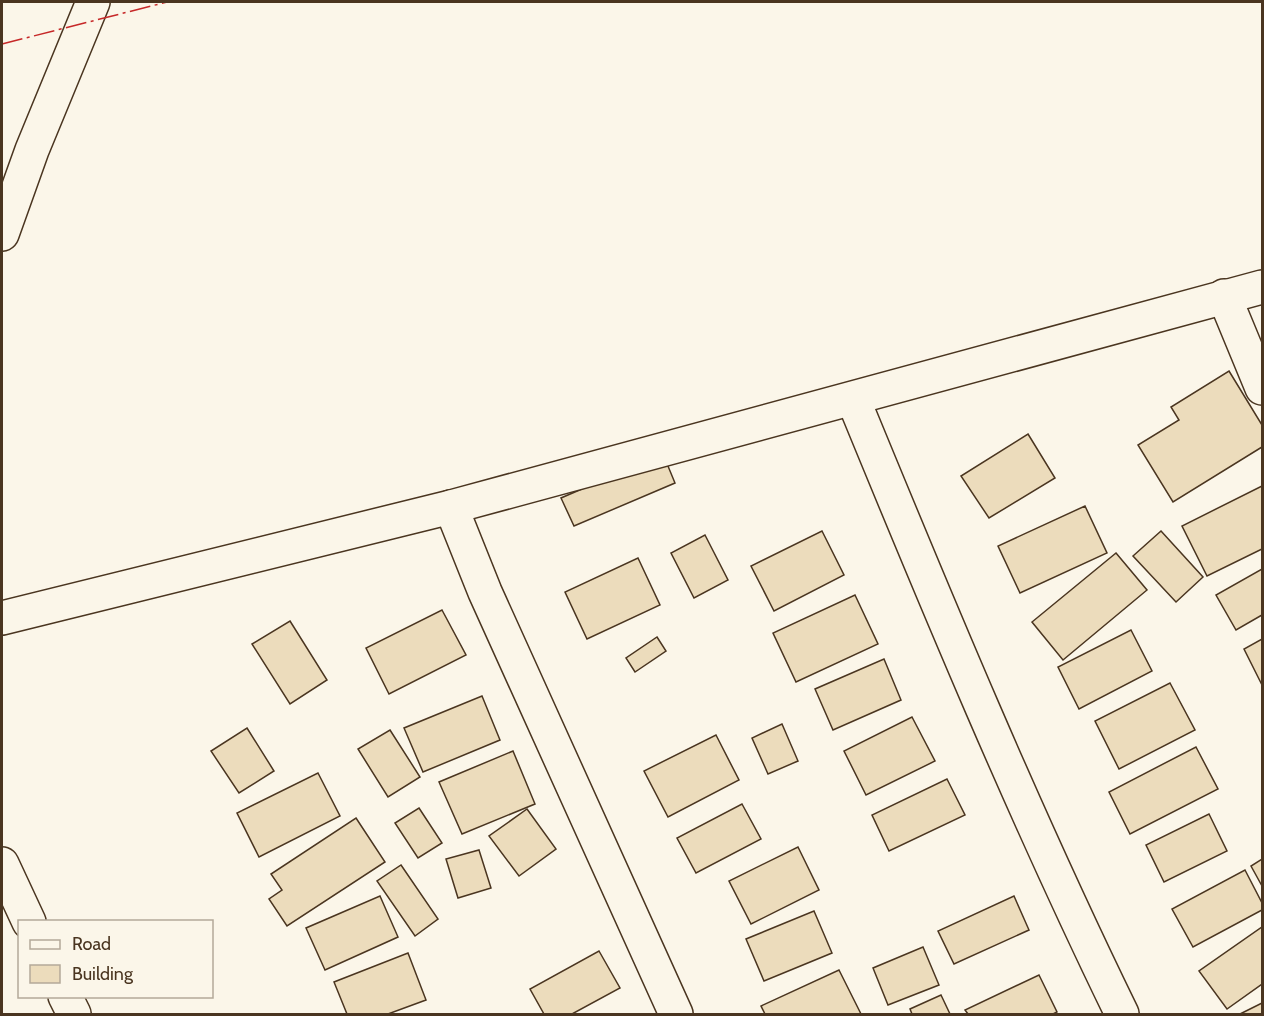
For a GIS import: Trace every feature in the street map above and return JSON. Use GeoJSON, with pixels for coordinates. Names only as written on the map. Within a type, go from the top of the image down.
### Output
{"type":"FeatureCollection","features":[{"type":"Feature","properties":{"kind":"street"},"geometry":{"type":"LineString","coordinates":[[2,234],[32,150],[93,2]]}},
{"type":"Feature","properties":{"kind":"street"},"geometry":{"type":"LineString","coordinates":[[2,618],[451,507],[1263,287]]}},
{"type":"Feature","properties":{"kind":"street"},"geometry":{"type":"LineString","coordinates":[[1224,296],[1263,388]]}},
{"type":"Feature","properties":{"kind":"street"},"geometry":{"type":"LineString","coordinates":[[853,399],[991,726],[1079,926],[1122,1014]]}},
{"type":"Feature","properties":{"kind":"street"},"geometry":{"type":"LineString","coordinates":[[451,507],[485,592],[676,1014]]}},
{"type":"Feature","properties":{"kind":"street"},"geometry":{"type":"LineString","coordinates":[[2,864],[29,920]]}},
{"type":"Feature","properties":{"kind":"street"},"geometry":{"type":"LineString","coordinates":[[66,998],[74,1014]]}},
{"type":"Feature","properties":{"kind":"building"},"geometry":{"type":"Polygon","coordinates":[[[1229,371],[1262,425],[1262,447],[1173,502],[1138,445],[1179,420],[1171,407],[1229,371]]]}},
{"type":"Feature","properties":{"kind":"building"},"geometry":{"type":"Polygon","coordinates":[[[1028,434],[1055,478],[989,518],[961,476],[1028,434]]]}},
{"type":"Feature","properties":{"kind":"building"},"geometry":{"type":"Polygon","coordinates":[[[663,454],[675,483],[574,526],[561,498],[663,454]]]}},
{"type":"Feature","properties":{"kind":"building"},"geometry":{"type":"Polygon","coordinates":[[[1262,486],[1262,549],[1207,576],[1182,526],[1262,486]]]}},
{"type":"Feature","properties":{"kind":"building"},"geometry":{"type":"Polygon","coordinates":[[[1085,506],[1107,553],[1020,593],[998,546],[1085,506]]]}},
{"type":"Feature","properties":{"kind":"building"},"geometry":{"type":"Polygon","coordinates":[[[822,531],[844,575],[774,611],[751,566],[822,531]]]}},
{"type":"Feature","properties":{"kind":"building"},"geometry":{"type":"Polygon","coordinates":[[[1161,531],[1203,577],[1176,602],[1133,556],[1161,531]]]}},
{"type":"Feature","properties":{"kind":"building"},"geometry":{"type":"Polygon","coordinates":[[[705,535],[728,580],[694,598],[671,553],[705,535]]]}},
{"type":"Feature","properties":{"kind":"building"},"geometry":{"type":"Polygon","coordinates":[[[1116,553],[1147,590],[1063,660],[1032,622],[1116,553]]]}},
{"type":"Feature","properties":{"kind":"building"},"geometry":{"type":"Polygon","coordinates":[[[638,558],[660,605],[587,639],[565,592],[638,558]]]}},
{"type":"Feature","properties":{"kind":"building"},"geometry":{"type":"Polygon","coordinates":[[[1262,569],[1262,615],[1236,630],[1216,595],[1262,569]]]}},
{"type":"Feature","properties":{"kind":"building"},"geometry":{"type":"Polygon","coordinates":[[[855,595],[878,644],[796,682],[773,633],[855,595]]]}},
{"type":"Feature","properties":{"kind":"building"},"geometry":{"type":"Polygon","coordinates":[[[442,610],[466,655],[389,694],[366,648],[442,610]]]}},
{"type":"Feature","properties":{"kind":"building"},"geometry":{"type":"Polygon","coordinates":[[[290,621],[327,680],[290,704],[252,644],[290,621]]]}},
{"type":"Feature","properties":{"kind":"building"},"geometry":{"type":"Polygon","coordinates":[[[1131,630],[1152,671],[1079,709],[1058,667],[1131,630]]]}},
{"type":"Feature","properties":{"kind":"building"},"geometry":{"type":"Polygon","coordinates":[[[657,637],[666,651],[635,672],[626,658],[657,637]]]}},
{"type":"Feature","properties":{"kind":"building"},"geometry":{"type":"Polygon","coordinates":[[[1262,639],[1262,685],[1244,649],[1262,639]]]}},
{"type":"Feature","properties":{"kind":"building"},"geometry":{"type":"Polygon","coordinates":[[[884,659],[901,700],[833,730],[815,689],[884,659]]]}},
{"type":"Feature","properties":{"kind":"building"},"geometry":{"type":"Polygon","coordinates":[[[1170,683],[1195,730],[1119,769],[1095,721],[1170,683]]]}},
{"type":"Feature","properties":{"kind":"building"},"geometry":{"type":"Polygon","coordinates":[[[482,696],[500,740],[423,772],[404,728],[482,696]]]}},
{"type":"Feature","properties":{"kind":"building"},"geometry":{"type":"Polygon","coordinates":[[[912,717],[935,761],[866,795],[844,751],[912,717]]]}},
{"type":"Feature","properties":{"kind":"building"},"geometry":{"type":"Polygon","coordinates":[[[782,724],[798,761],[768,774],[752,738],[782,724]]]}},
{"type":"Feature","properties":{"kind":"building"},"geometry":{"type":"Polygon","coordinates":[[[247,728],[274,771],[239,793],[211,751],[247,728]]]}},
{"type":"Feature","properties":{"kind":"building"},"geometry":{"type":"Polygon","coordinates":[[[390,730],[420,777],[388,797],[358,749],[390,730]]]}},
{"type":"Feature","properties":{"kind":"building"},"geometry":{"type":"Polygon","coordinates":[[[716,735],[739,780],[668,817],[644,771],[716,735]]]}},
{"type":"Feature","properties":{"kind":"building"},"geometry":{"type":"Polygon","coordinates":[[[1196,747],[1218,789],[1130,834],[1109,792],[1196,747]]]}},
{"type":"Feature","properties":{"kind":"building"},"geometry":{"type":"Polygon","coordinates":[[[513,751],[535,804],[462,834],[439,782],[513,751]]]}},
{"type":"Feature","properties":{"kind":"building"},"geometry":{"type":"Polygon","coordinates":[[[318,773],[340,816],[259,857],[237,813],[318,773]]]}},
{"type":"Feature","properties":{"kind":"building"},"geometry":{"type":"Polygon","coordinates":[[[947,779],[965,815],[889,851],[872,815],[947,779]]]}},
{"type":"Feature","properties":{"kind":"building"},"geometry":{"type":"Polygon","coordinates":[[[742,804],[761,839],[696,873],[677,838],[742,804]]]}},
{"type":"Feature","properties":{"kind":"building"},"geometry":{"type":"Polygon","coordinates":[[[419,808],[442,843],[418,858],[395,823],[419,808]]]}},
{"type":"Feature","properties":{"kind":"building"},"geometry":{"type":"Polygon","coordinates":[[[527,809],[556,849],[519,876],[489,836],[527,809]]]}},
{"type":"Feature","properties":{"kind":"building"},"geometry":{"type":"Polygon","coordinates":[[[1209,814],[1227,851],[1164,882],[1146,845],[1209,814]]]}},
{"type":"Feature","properties":{"kind":"building"},"geometry":{"type":"Polygon","coordinates":[[[356,818],[385,862],[287,926],[269,899],[282,890],[271,874],[356,818]]]}},
{"type":"Feature","properties":{"kind":"building"},"geometry":{"type":"Polygon","coordinates":[[[798,847],[819,890],[751,924],[729,881],[798,847]]]}},
{"type":"Feature","properties":{"kind":"building"},"geometry":{"type":"Polygon","coordinates":[[[479,850],[491,888],[458,898],[446,859],[479,850]]]}},
{"type":"Feature","properties":{"kind":"building"},"geometry":{"type":"Polygon","coordinates":[[[1262,859],[1262,886],[1251,866],[1262,859]]]}},
{"type":"Feature","properties":{"kind":"building"},"geometry":{"type":"Polygon","coordinates":[[[401,865],[438,919],[415,936],[377,881],[401,865]]]}},
{"type":"Feature","properties":{"kind":"building"},"geometry":{"type":"Polygon","coordinates":[[[1245,870],[1262,903],[1262,910],[1193,947],[1172,909],[1245,870]]]}},
{"type":"Feature","properties":{"kind":"building"},"geometry":{"type":"Polygon","coordinates":[[[380,896],[398,937],[325,970],[306,928],[380,896]]]}},
{"type":"Feature","properties":{"kind":"building"},"geometry":{"type":"Polygon","coordinates":[[[1014,896],[1029,930],[954,964],[938,931],[1014,896]]]}},
{"type":"Feature","properties":{"kind":"building"},"geometry":{"type":"Polygon","coordinates":[[[814,911],[832,953],[764,981],[746,939],[814,911]]]}},
{"type":"Feature","properties":{"kind":"building"},"geometry":{"type":"Polygon","coordinates":[[[1262,927],[1262,984],[1227,1009],[1199,971],[1262,927]]]}},
{"type":"Feature","properties":{"kind":"building"},"geometry":{"type":"Polygon","coordinates":[[[923,947],[939,985],[888,1005],[873,968],[923,947]]]}},
{"type":"Feature","properties":{"kind":"building"},"geometry":{"type":"Polygon","coordinates":[[[599,951],[620,988],[572,1014],[544,1014],[530,989],[599,951]]]}},
{"type":"Feature","properties":{"kind":"building"},"geometry":{"type":"Polygon","coordinates":[[[408,953],[426,1000],[388,1014],[347,1014],[334,982],[408,953]]]}},
{"type":"Feature","properties":{"kind":"building"},"geometry":{"type":"Polygon","coordinates":[[[839,970],[861,1014],[765,1014],[761,1006],[839,970]]]}},
{"type":"Feature","properties":{"kind":"building"},"geometry":{"type":"Polygon","coordinates":[[[1039,975],[1057,1012],[1053,1014],[968,1014],[965,1010],[1039,975]]]}},
{"type":"Feature","properties":{"kind":"building"},"geometry":{"type":"Polygon","coordinates":[[[941,995],[950,1014],[912,1014],[910,1009],[941,995]]]}},
{"type":"Feature","properties":{"kind":"building"},"geometry":{"type":"Polygon","coordinates":[[[1262,1003],[1262,1014],[1240,1014],[1262,1003]]]}},
{"type":"Feature","properties":{"kind":"power"},"geometry":{"type":"LineString","coordinates":[[2,44],[167,2]]}}]}
